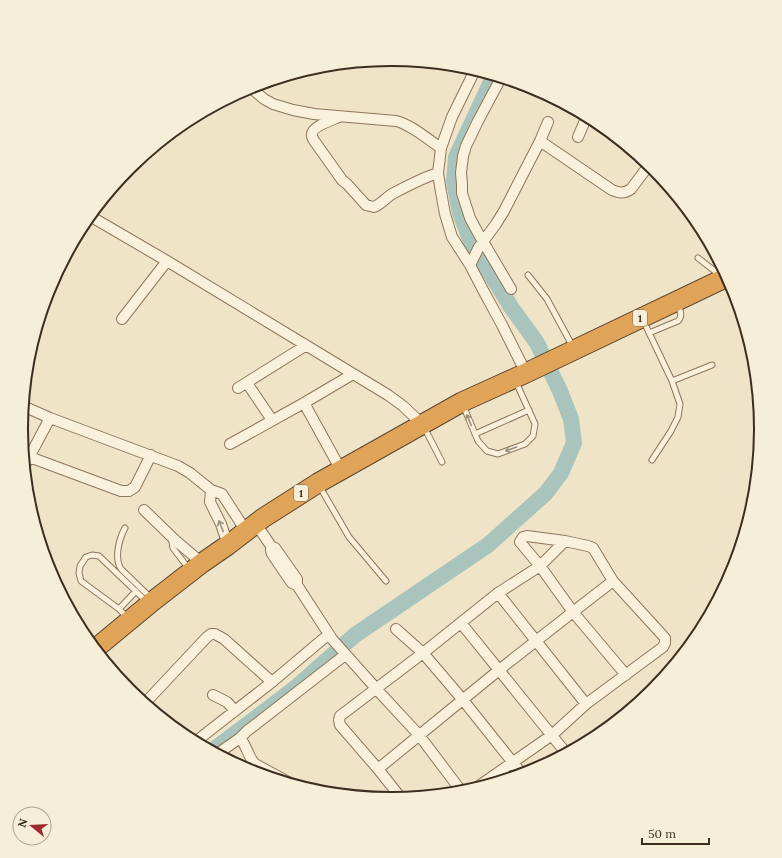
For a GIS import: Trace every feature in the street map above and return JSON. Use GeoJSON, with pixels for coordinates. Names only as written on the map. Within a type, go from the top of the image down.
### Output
{"type":"FeatureCollection","features":[{"type":"Feature","properties":{"kind":"highway","name":"1"},"geometry":{"type":"LineString","coordinates":[[99,644],[124,614],[197,567],[251,528],[318,483],[462,402],[575,349],[645,325],[676,301],[722,280]]}},
{"type":"Feature","properties":{"kind":"street"},"geometry":{"type":"LineString","coordinates":[[472,75],[452,117],[441,148],[438,173],[445,214],[452,237],[471,262],[483,290],[502,325],[523,374]]}},
{"type":"Feature","properties":{"kind":"street"},"geometry":{"type":"LineString","coordinates":[[499,82],[466,146],[463,156],[462,193],[470,218],[478,233],[481,244],[512,289]]}},
{"type":"Feature","properties":{"kind":"street"},"geometry":{"type":"LineString","coordinates":[[256,92],[273,104],[293,110],[314,114],[402,122],[441,148]]}},
{"type":"Feature","properties":{"kind":"street"},"geometry":{"type":"LineString","coordinates":[[340,116],[320,125],[314,130],[312,137],[342,180],[366,205],[374,207],[414,182],[438,173]]}},
{"type":"Feature","properties":{"kind":"street"},"geometry":{"type":"LineString","coordinates":[[471,262],[481,244],[504,211],[540,141],[548,122]]}},
{"type":"Feature","properties":{"kind":"street"},"geometry":{"type":"LineString","coordinates":[[578,137],[584,122]]}},
{"type":"Feature","properties":{"kind":"street"},"geometry":{"type":"LineString","coordinates":[[540,141],[612,190],[620,193],[627,192],[631,189],[645,170]]}},
{"type":"Feature","properties":{"kind":"street"},"geometry":{"type":"LineString","coordinates":[[95,219],[167,261],[398,402],[422,424]]}},
{"type":"Feature","properties":{"kind":"street"},"geometry":{"type":"LineString","coordinates":[[122,319],[167,261]]}},
{"type":"Feature","properties":{"kind":"street"},"geometry":{"type":"LineString","coordinates":[[272,420],[243,385],[305,346]]}},
{"type":"Feature","properties":{"kind":"street"},"geometry":{"type":"LineString","coordinates":[[230,444],[353,374]]}},
{"type":"Feature","properties":{"kind":"street"},"geometry":{"type":"LineString","coordinates":[[304,403],[341,470]]}},
{"type":"Feature","properties":{"kind":"street"},"geometry":{"type":"LineString","coordinates":[[29,409],[178,466],[211,490],[222,494],[251,528],[271,546],[272,554],[289,580],[297,585],[331,637],[343,652],[419,735],[459,786]]}},
{"type":"Feature","properties":{"kind":"street"},"geometry":{"type":"LineString","coordinates":[[29,454],[50,418]]}},
{"type":"Feature","properties":{"kind":"street"},"geometry":{"type":"LineString","coordinates":[[30,460],[121,491],[129,491],[135,487],[151,455]]}},
{"type":"Feature","properties":{"kind":"street"},"geometry":{"type":"LineString","coordinates":[[211,490],[210,502],[221,524],[228,545]]}},
{"type":"Feature","properties":{"kind":"street"},"geometry":{"type":"LineString","coordinates":[[144,510],[173,539],[197,567]]}},
{"type":"Feature","properties":{"kind":"street"},"geometry":{"type":"LineString","coordinates":[[489,779],[552,735],[586,704],[626,675],[663,646],[665,642],[665,638],[613,581],[592,548],[565,541],[527,536],[523,537],[520,542],[540,566],[573,612],[626,675]]}},
{"type":"Feature","properties":{"kind":"street"},"geometry":{"type":"LineString","coordinates":[[396,792],[340,725],[340,716],[424,653],[498,594],[540,566],[565,541]]}},
{"type":"Feature","properties":{"kind":"street"},"geometry":{"type":"LineString","coordinates":[[378,769],[499,670],[613,581]]}},
{"type":"Feature","properties":{"kind":"street"},"geometry":{"type":"LineString","coordinates":[[498,594],[586,704]]}},
{"type":"Feature","properties":{"kind":"street"},"geometry":{"type":"LineString","coordinates":[[461,623],[563,749]]}},
{"type":"Feature","properties":{"kind":"street"},"geometry":{"type":"LineString","coordinates":[[396,629],[424,653],[518,769]]}},
{"type":"Feature","properties":{"kind":"street"},"geometry":{"type":"LineString","coordinates":[[149,699],[211,634],[215,634],[224,639],[272,682]]}},
{"type":"Feature","properties":{"kind":"street"},"geometry":{"type":"LineString","coordinates":[[200,738],[331,637]]}},
{"type":"Feature","properties":{"kind":"street"},"geometry":{"type":"LineString","coordinates":[[222,750],[240,738],[343,652]]}},
{"type":"Feature","properties":{"kind":"street"},"geometry":{"type":"LineString","coordinates":[[213,695],[226,702],[235,711]]}},
{"type":"Feature","properties":{"kind":"street"},"geometry":{"type":"LineString","coordinates":[[240,738],[245,744],[255,764],[264,769]]}},
{"type":"Feature","properties":{"kind":"lane"},"geometry":{"type":"LineString","coordinates":[[698,258],[719,273]]}},
{"type":"Feature","properties":{"kind":"lane"},"geometry":{"type":"LineString","coordinates":[[528,275],[547,299],[575,349]]}},
{"type":"Feature","properties":{"kind":"lane"},"geometry":{"type":"LineString","coordinates":[[645,325],[672,381],[680,404],[678,417],[671,431],[652,460]]}},
{"type":"Feature","properties":{"kind":"lane"},"geometry":{"type":"LineString","coordinates":[[672,381],[712,365]]}},
{"type":"Feature","properties":{"kind":"lane"},"geometry":{"type":"LineString","coordinates":[[462,402],[478,441],[488,451],[498,454],[525,444],[533,436],[535,424],[529,410],[523,374]]}},
{"type":"Feature","properties":{"kind":"lane"},"geometry":{"type":"LineString","coordinates":[[476,434],[529,410]]}},
{"type":"Feature","properties":{"kind":"lane"},"geometry":{"type":"LineString","coordinates":[[422,424],[442,462]]}},
{"type":"Feature","properties":{"kind":"lane"},"geometry":{"type":"LineString","coordinates":[[318,483],[350,537],[386,581]]}},
{"type":"Feature","properties":{"kind":"lane"},"geometry":{"type":"LineString","coordinates":[[126,528],[122,533],[118,551],[119,565],[146,599]]}},
{"type":"Feature","properties":{"kind":"lane"},"geometry":{"type":"LineString","coordinates":[[173,539],[173,548],[197,567]]}},
{"type":"Feature","properties":{"kind":"lane"},"geometry":{"type":"LineString","coordinates":[[124,614],[81,581],[79,573],[80,566],[86,557],[92,555],[99,556],[146,599]]}},
{"type":"Feature","properties":{"kind":"waterway"},"geometry":{"type":"LineString","coordinates":[[217,747],[294,689],[355,635],[488,545],[546,493],[561,473],[574,443],[571,419],[560,391],[537,343],[511,307],[471,242],[460,213],[454,181],[456,157],[492,80]]}}]}
